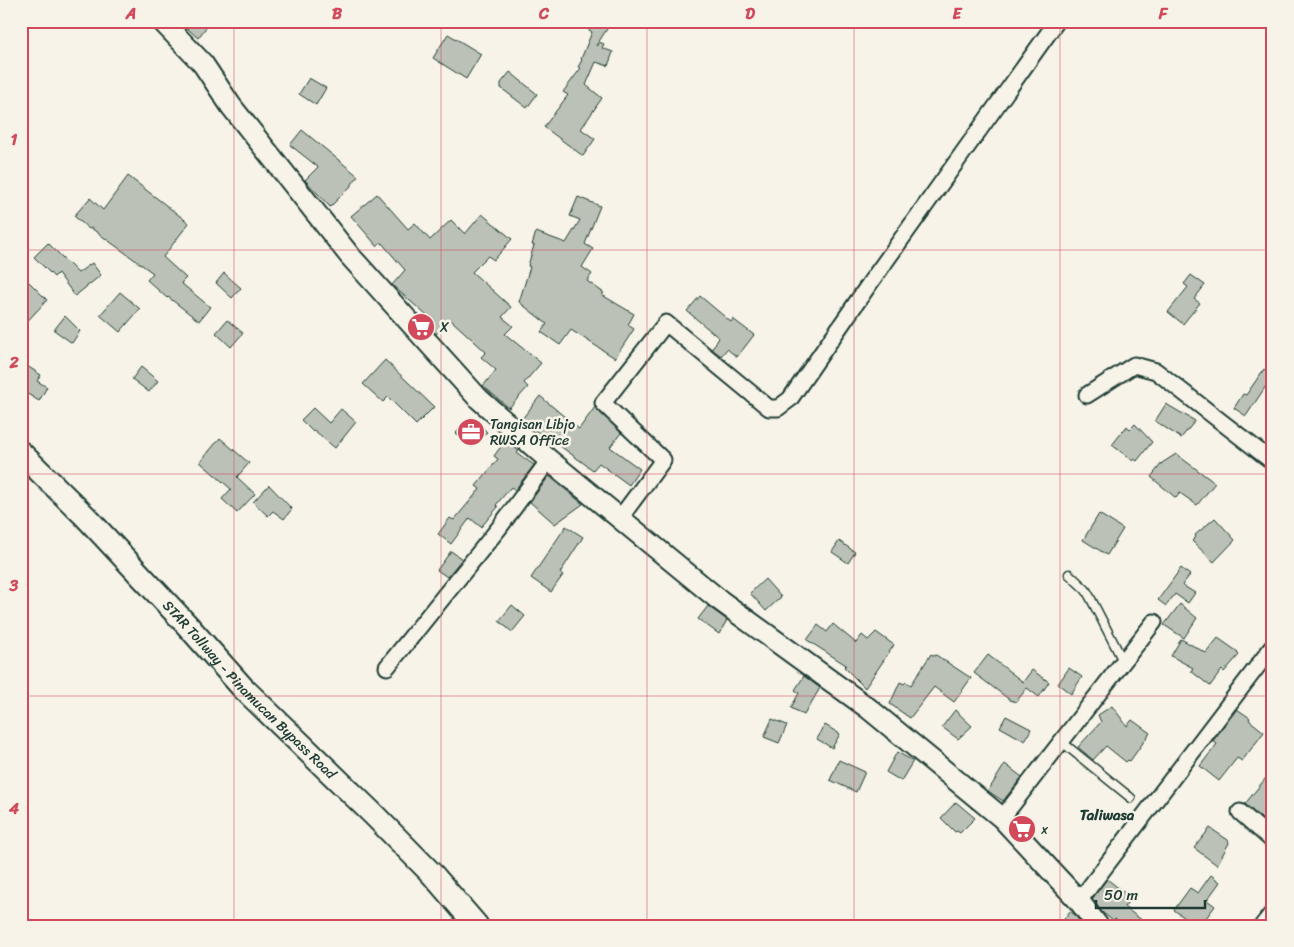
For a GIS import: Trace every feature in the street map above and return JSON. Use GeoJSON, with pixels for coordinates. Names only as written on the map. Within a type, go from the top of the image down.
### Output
{"type":"FeatureCollection","features":[{"type":"Feature","properties":{"kind":"main road","name":"STAR Tollway - Pinamucan Bypass Road"},"geometry":{"type":"LineString","coordinates":[[21,453],[86,517],[243,688],[433,875],[477,926]]}},
{"type":"Feature","properties":{"kind":"street"},"geometry":{"type":"LineString","coordinates":[[162,21],[203,64],[231,106],[350,256],[479,399],[549,460],[718,599],[868,708],[1002,818],[1079,901],[1098,926]]}},
{"type":"Feature","properties":{"kind":"street"},"geometry":{"type":"LineString","coordinates":[[620,518],[663,460],[603,403],[666,323],[769,408],[778,408],[790,399],[1057,21]]}},
{"type":"Feature","properties":{"kind":"street"},"geometry":{"type":"LineString","coordinates":[[1087,395],[1134,365],[1156,371],[1273,462]]}},
{"type":"Feature","properties":{"kind":"street"},"geometry":{"type":"LineString","coordinates":[[387,667],[499,528],[549,460]]}},
{"type":"Feature","properties":{"kind":"street"},"geometry":{"type":"LineString","coordinates":[[1002,818],[1154,622]]}},
{"type":"Feature","properties":{"kind":"street"},"geometry":{"type":"LineString","coordinates":[[1079,901],[1273,646]]}},
{"type":"Feature","properties":{"kind":"street"},"geometry":{"type":"LineString","coordinates":[[1240,812],[1273,841]]}},
{"type":"Feature","properties":{"kind":"street"},"geometry":{"type":"LineString","coordinates":[[1262,926],[1273,912]]}},
{"type":"Feature","properties":{"kind":"lane"},"geometry":{"type":"LineString","coordinates":[[1069,574],[1086,590],[1122,661]]}},
{"type":"Feature","properties":{"kind":"lane"},"geometry":{"type":"LineString","coordinates":[[1062,742],[1131,798]]}},
{"type":"Feature","properties":{"kind":"building"},"geometry":{"type":"Polygon","coordinates":[[[179,21],[211,21],[198,38],[179,21]]]}},
{"type":"Feature","properties":{"kind":"building"},"geometry":{"type":"Polygon","coordinates":[[[576,21],[612,21],[596,46],[599,42],[604,44],[602,48],[613,52],[608,66],[596,62],[586,85],[602,98],[581,129],[595,139],[583,156],[544,127],[568,95],[563,92],[581,68],[578,67],[592,32],[576,21]]]}},
{"type":"Feature","properties":{"kind":"building"},"geometry":{"type":"Polygon","coordinates":[[[448,34],[481,54],[466,79],[433,58],[448,34]]]}},
{"type":"Feature","properties":{"kind":"building"},"geometry":{"type":"Polygon","coordinates":[[[510,72],[537,94],[527,108],[501,88],[501,83],[510,72]]]}},
{"type":"Feature","properties":{"kind":"building"},"geometry":{"type":"Polygon","coordinates":[[[309,78],[326,88],[316,105],[299,94],[309,78]]]}},
{"type":"Feature","properties":{"kind":"building"},"geometry":{"type":"Polygon","coordinates":[[[302,130],[358,176],[330,207],[305,180],[318,167],[290,145],[302,130]]]}},
{"type":"Feature","properties":{"kind":"building"},"geometry":{"type":"Polygon","coordinates":[[[128,176],[189,223],[163,257],[186,278],[181,283],[210,307],[199,321],[167,298],[147,280],[153,273],[91,228],[89,229],[74,216],[90,198],[103,210],[128,176]]]}},
{"type":"Feature","properties":{"kind":"building"},"geometry":{"type":"Polygon","coordinates":[[[377,194],[408,229],[415,223],[430,240],[451,220],[465,234],[482,214],[512,239],[494,260],[488,256],[472,272],[511,307],[502,317],[513,326],[505,334],[541,363],[524,383],[528,387],[509,408],[483,386],[496,370],[481,357],[486,352],[451,320],[436,334],[424,321],[427,318],[426,315],[392,285],[405,270],[381,242],[377,246],[351,216],[377,194]]]}},
{"type":"Feature","properties":{"kind":"building"},"geometry":{"type":"Polygon","coordinates":[[[578,197],[600,206],[585,244],[593,249],[582,267],[592,274],[587,281],[604,293],[602,295],[634,314],[628,325],[634,329],[615,358],[571,330],[560,345],[541,332],[547,324],[519,302],[530,267],[528,266],[536,232],[566,243],[580,220],[570,216],[578,197]]]}},
{"type":"Feature","properties":{"kind":"building"},"geometry":{"type":"Polygon","coordinates":[[[48,243],[78,273],[92,263],[101,275],[75,296],[58,273],[54,277],[34,257],[48,243]]]}},
{"type":"Feature","properties":{"kind":"building"},"geometry":{"type":"Polygon","coordinates":[[[224,273],[241,288],[232,298],[216,283],[224,273]]]}},
{"type":"Feature","properties":{"kind":"building"},"geometry":{"type":"Polygon","coordinates":[[[1191,275],[1205,285],[1194,299],[1200,303],[1183,324],[1168,312],[1188,287],[1184,284],[1191,275]]]}},
{"type":"Feature","properties":{"kind":"building"},"geometry":{"type":"Polygon","coordinates":[[[29,282],[47,300],[21,328],[21,290],[29,282]]]}},
{"type":"Feature","properties":{"kind":"building"},"geometry":{"type":"Polygon","coordinates":[[[120,292],[140,309],[120,332],[100,315],[120,292]]]}},
{"type":"Feature","properties":{"kind":"building"},"geometry":{"type":"Polygon","coordinates":[[[700,296],[731,322],[733,319],[754,335],[737,357],[727,349],[721,356],[712,349],[719,338],[687,311],[700,296]]]}},
{"type":"Feature","properties":{"kind":"building"},"geometry":{"type":"Polygon","coordinates":[[[65,316],[80,331],[72,343],[54,330],[65,316]]]}},
{"type":"Feature","properties":{"kind":"building"},"geometry":{"type":"Polygon","coordinates":[[[227,320],[243,333],[231,347],[216,333],[227,320]]]}},
{"type":"Feature","properties":{"kind":"building"},"geometry":{"type":"Polygon","coordinates":[[[385,360],[434,407],[416,425],[388,397],[383,402],[363,384],[385,360]]]}},
{"type":"Feature","properties":{"kind":"building"},"geometry":{"type":"Polygon","coordinates":[[[21,362],[41,375],[37,381],[47,387],[39,401],[21,390],[21,362]]]}},
{"type":"Feature","properties":{"kind":"building"},"geometry":{"type":"Polygon","coordinates":[[[141,367],[158,381],[149,392],[132,379],[141,367]]]}},
{"type":"Feature","properties":{"kind":"building"},"geometry":{"type":"Polygon","coordinates":[[[1264,369],[1272,377],[1246,416],[1234,408],[1243,394],[1246,395],[1264,369]]]}},
{"type":"Feature","properties":{"kind":"building"},"geometry":{"type":"Polygon","coordinates":[[[540,396],[579,429],[595,407],[621,433],[610,447],[640,469],[629,485],[599,463],[593,470],[549,438],[547,440],[522,419],[540,396]]]}},
{"type":"Feature","properties":{"kind":"building"},"geometry":{"type":"Polygon","coordinates":[[[1166,404],[1195,421],[1181,438],[1155,421],[1166,404]]]}},
{"type":"Feature","properties":{"kind":"building"},"geometry":{"type":"Polygon","coordinates":[[[313,408],[329,423],[341,409],[356,422],[335,448],[314,430],[313,432],[301,420],[313,408]]]}},
{"type":"Feature","properties":{"kind":"building","name":"Tangisan Libjo RWSA Office"},"geometry":{"type":"Polygon","coordinates":[[[471,417],[487,432],[472,447],[456,433],[471,417]]]}},
{"type":"Feature","properties":{"kind":"building"},"geometry":{"type":"Polygon","coordinates":[[[1135,424],[1152,442],[1137,461],[1134,459],[1133,461],[1112,445],[1127,426],[1130,429],[1135,424]]]}},
{"type":"Feature","properties":{"kind":"building"},"geometry":{"type":"Polygon","coordinates":[[[220,438],[249,463],[237,477],[255,494],[237,513],[222,499],[231,489],[200,462],[220,438]]]}},
{"type":"Feature","properties":{"kind":"building"},"geometry":{"type":"Polygon","coordinates":[[[505,441],[519,451],[517,453],[534,465],[515,490],[511,487],[496,505],[498,507],[481,527],[470,518],[451,544],[438,534],[450,518],[454,520],[480,489],[476,486],[498,459],[494,456],[505,441]]]}},
{"type":"Feature","properties":{"kind":"building"},"geometry":{"type":"Polygon","coordinates":[[[1176,454],[1215,483],[1197,505],[1180,493],[1176,498],[1151,477],[1162,463],[1176,454]]]}},
{"type":"Feature","properties":{"kind":"building"},"geometry":{"type":"Polygon","coordinates":[[[549,476],[583,504],[555,524],[530,502],[549,476]]]}},
{"type":"Feature","properties":{"kind":"building"},"geometry":{"type":"Polygon","coordinates":[[[269,485],[292,509],[284,519],[273,511],[268,516],[253,502],[269,485]]]}},
{"type":"Feature","properties":{"kind":"building"},"geometry":{"type":"Polygon","coordinates":[[[1099,514],[1123,529],[1107,555],[1083,540],[1099,514]]]}},
{"type":"Feature","properties":{"kind":"building"},"geometry":{"type":"Polygon","coordinates":[[[1215,518],[1235,540],[1214,562],[1192,541],[1196,537],[1195,535],[1215,518]]]}},
{"type":"Feature","properties":{"kind":"building"},"geometry":{"type":"Polygon","coordinates":[[[566,526],[583,537],[560,573],[563,575],[551,592],[531,578],[566,526]]]}},
{"type":"Feature","properties":{"kind":"building"},"geometry":{"type":"Polygon","coordinates":[[[839,541],[855,552],[848,563],[832,552],[839,541]]]}},
{"type":"Feature","properties":{"kind":"building"},"geometry":{"type":"Polygon","coordinates":[[[451,551],[462,559],[447,577],[437,570],[451,551]]]}},
{"type":"Feature","properties":{"kind":"building"},"geometry":{"type":"Polygon","coordinates":[[[1181,568],[1190,575],[1182,585],[1195,593],[1188,603],[1175,594],[1166,606],[1158,600],[1181,568]]]}},
{"type":"Feature","properties":{"kind":"building"},"geometry":{"type":"Polygon","coordinates":[[[765,579],[781,597],[766,611],[750,593],[765,579]]]}},
{"type":"Feature","properties":{"kind":"building"},"geometry":{"type":"Polygon","coordinates":[[[1180,604],[1197,618],[1184,638],[1164,625],[1180,604]]]}},
{"type":"Feature","properties":{"kind":"building"},"geometry":{"type":"Polygon","coordinates":[[[512,605],[525,616],[512,632],[499,621],[512,605]]]}},
{"type":"Feature","properties":{"kind":"building"},"geometry":{"type":"Polygon","coordinates":[[[708,606],[727,620],[719,634],[698,619],[708,606]]]}},
{"type":"Feature","properties":{"kind":"building"},"geometry":{"type":"Polygon","coordinates":[[[833,624],[856,643],[862,635],[868,640],[876,632],[894,645],[865,688],[844,667],[846,665],[807,640],[818,625],[827,632],[833,624]]]}},
{"type":"Feature","properties":{"kind":"building"},"geometry":{"type":"Polygon","coordinates":[[[1218,638],[1238,652],[1239,655],[1224,672],[1222,670],[1210,686],[1191,671],[1193,668],[1171,656],[1181,639],[1206,653],[1218,638]]]}},
{"type":"Feature","properties":{"kind":"building"},"geometry":{"type":"Polygon","coordinates":[[[931,654],[936,655],[971,678],[954,702],[934,687],[910,718],[890,704],[900,682],[904,684],[906,682],[911,685],[931,654]]]}},
{"type":"Feature","properties":{"kind":"building"},"geometry":{"type":"Polygon","coordinates":[[[988,655],[1023,682],[1032,670],[1049,682],[1039,697],[1027,688],[1016,702],[1010,700],[974,673],[988,655]]]}},
{"type":"Feature","properties":{"kind":"building"},"geometry":{"type":"Polygon","coordinates":[[[1069,668],[1082,677],[1071,694],[1058,684],[1069,668]]]}},
{"type":"Feature","properties":{"kind":"building"},"geometry":{"type":"Polygon","coordinates":[[[804,676],[820,688],[804,715],[791,708],[799,693],[795,690],[804,676]]]}},
{"type":"Feature","properties":{"kind":"building"},"geometry":{"type":"Polygon","coordinates":[[[1112,706],[1127,726],[1132,720],[1150,733],[1130,761],[1126,762],[1106,746],[1093,760],[1078,747],[1101,722],[1098,715],[1112,706]]]}},
{"type":"Feature","properties":{"kind":"building"},"geometry":{"type":"Polygon","coordinates":[[[1237,709],[1250,718],[1249,720],[1264,732],[1242,761],[1237,758],[1219,781],[1200,766],[1217,744],[1213,741],[1237,709]]]}},
{"type":"Feature","properties":{"kind":"building"},"geometry":{"type":"Polygon","coordinates":[[[955,710],[972,726],[958,739],[942,727],[955,710]]]}},
{"type":"Feature","properties":{"kind":"building"},"geometry":{"type":"Polygon","coordinates":[[[1006,716],[1031,729],[1025,741],[1000,727],[1006,716]]]}},
{"type":"Feature","properties":{"kind":"building"},"geometry":{"type":"Polygon","coordinates":[[[772,719],[787,725],[779,743],[764,737],[772,719]]]}},
{"type":"Feature","properties":{"kind":"building"},"geometry":{"type":"Polygon","coordinates":[[[825,725],[840,734],[832,748],[817,739],[825,725]]]}},
{"type":"Feature","properties":{"kind":"building"},"geometry":{"type":"Polygon","coordinates":[[[897,752],[913,761],[901,781],[886,772],[897,752]]]}},
{"type":"Feature","properties":{"kind":"building"},"geometry":{"type":"Polygon","coordinates":[[[839,760],[865,772],[856,792],[830,780],[839,760]]]}},
{"type":"Feature","properties":{"kind":"building"},"geometry":{"type":"Polygon","coordinates":[[[1005,764],[1022,777],[1003,801],[988,791],[1005,764]]]}},
{"type":"Feature","properties":{"kind":"building"},"geometry":{"type":"Polygon","coordinates":[[[1273,769],[1273,818],[1267,814],[1263,820],[1245,804],[1273,769]]]}},
{"type":"Feature","properties":{"kind":"building"},"geometry":{"type":"Polygon","coordinates":[[[956,802],[975,818],[960,833],[955,832],[941,818],[956,802]]]}},
{"type":"Feature","properties":{"kind":"building"},"geometry":{"type":"Polygon","coordinates":[[[1210,828],[1228,840],[1229,843],[1217,865],[1194,848],[1210,828]]]}},
{"type":"Feature","properties":{"kind":"building"},"geometry":{"type":"Polygon","coordinates":[[[1211,875],[1220,882],[1207,900],[1215,906],[1200,926],[1196,926],[1174,910],[1190,888],[1198,893],[1211,875]]]}},
{"type":"Feature","properties":{"kind":"building"},"geometry":{"type":"Polygon","coordinates":[[[1107,879],[1131,898],[1124,907],[1150,926],[1124,926],[1115,919],[1113,921],[1102,912],[1092,899],[1107,879]]]}},
{"type":"Feature","properties":{"kind":"building"},"geometry":{"type":"Polygon","coordinates":[[[1070,911],[1075,915],[1083,926],[1059,926],[1070,911]]]}},
{"type":"Feature","properties":{"kind":"place","name":"X"},"geometry":{"type":"Point","coordinates":[421,327]}},
{"type":"Feature","properties":{"kind":"place","name":"Tangisan Libjo RWSA Office"},"geometry":{"type":"Point","coordinates":[471,432]}},
{"type":"Feature","properties":{"kind":"place","name":"x"},"geometry":{"type":"Point","coordinates":[1022,829]}},
{"type":"Feature","properties":{"kind":"district","name":"Taliwasa"},"geometry":{"type":"Point","coordinates":[1107,815]}}]}
